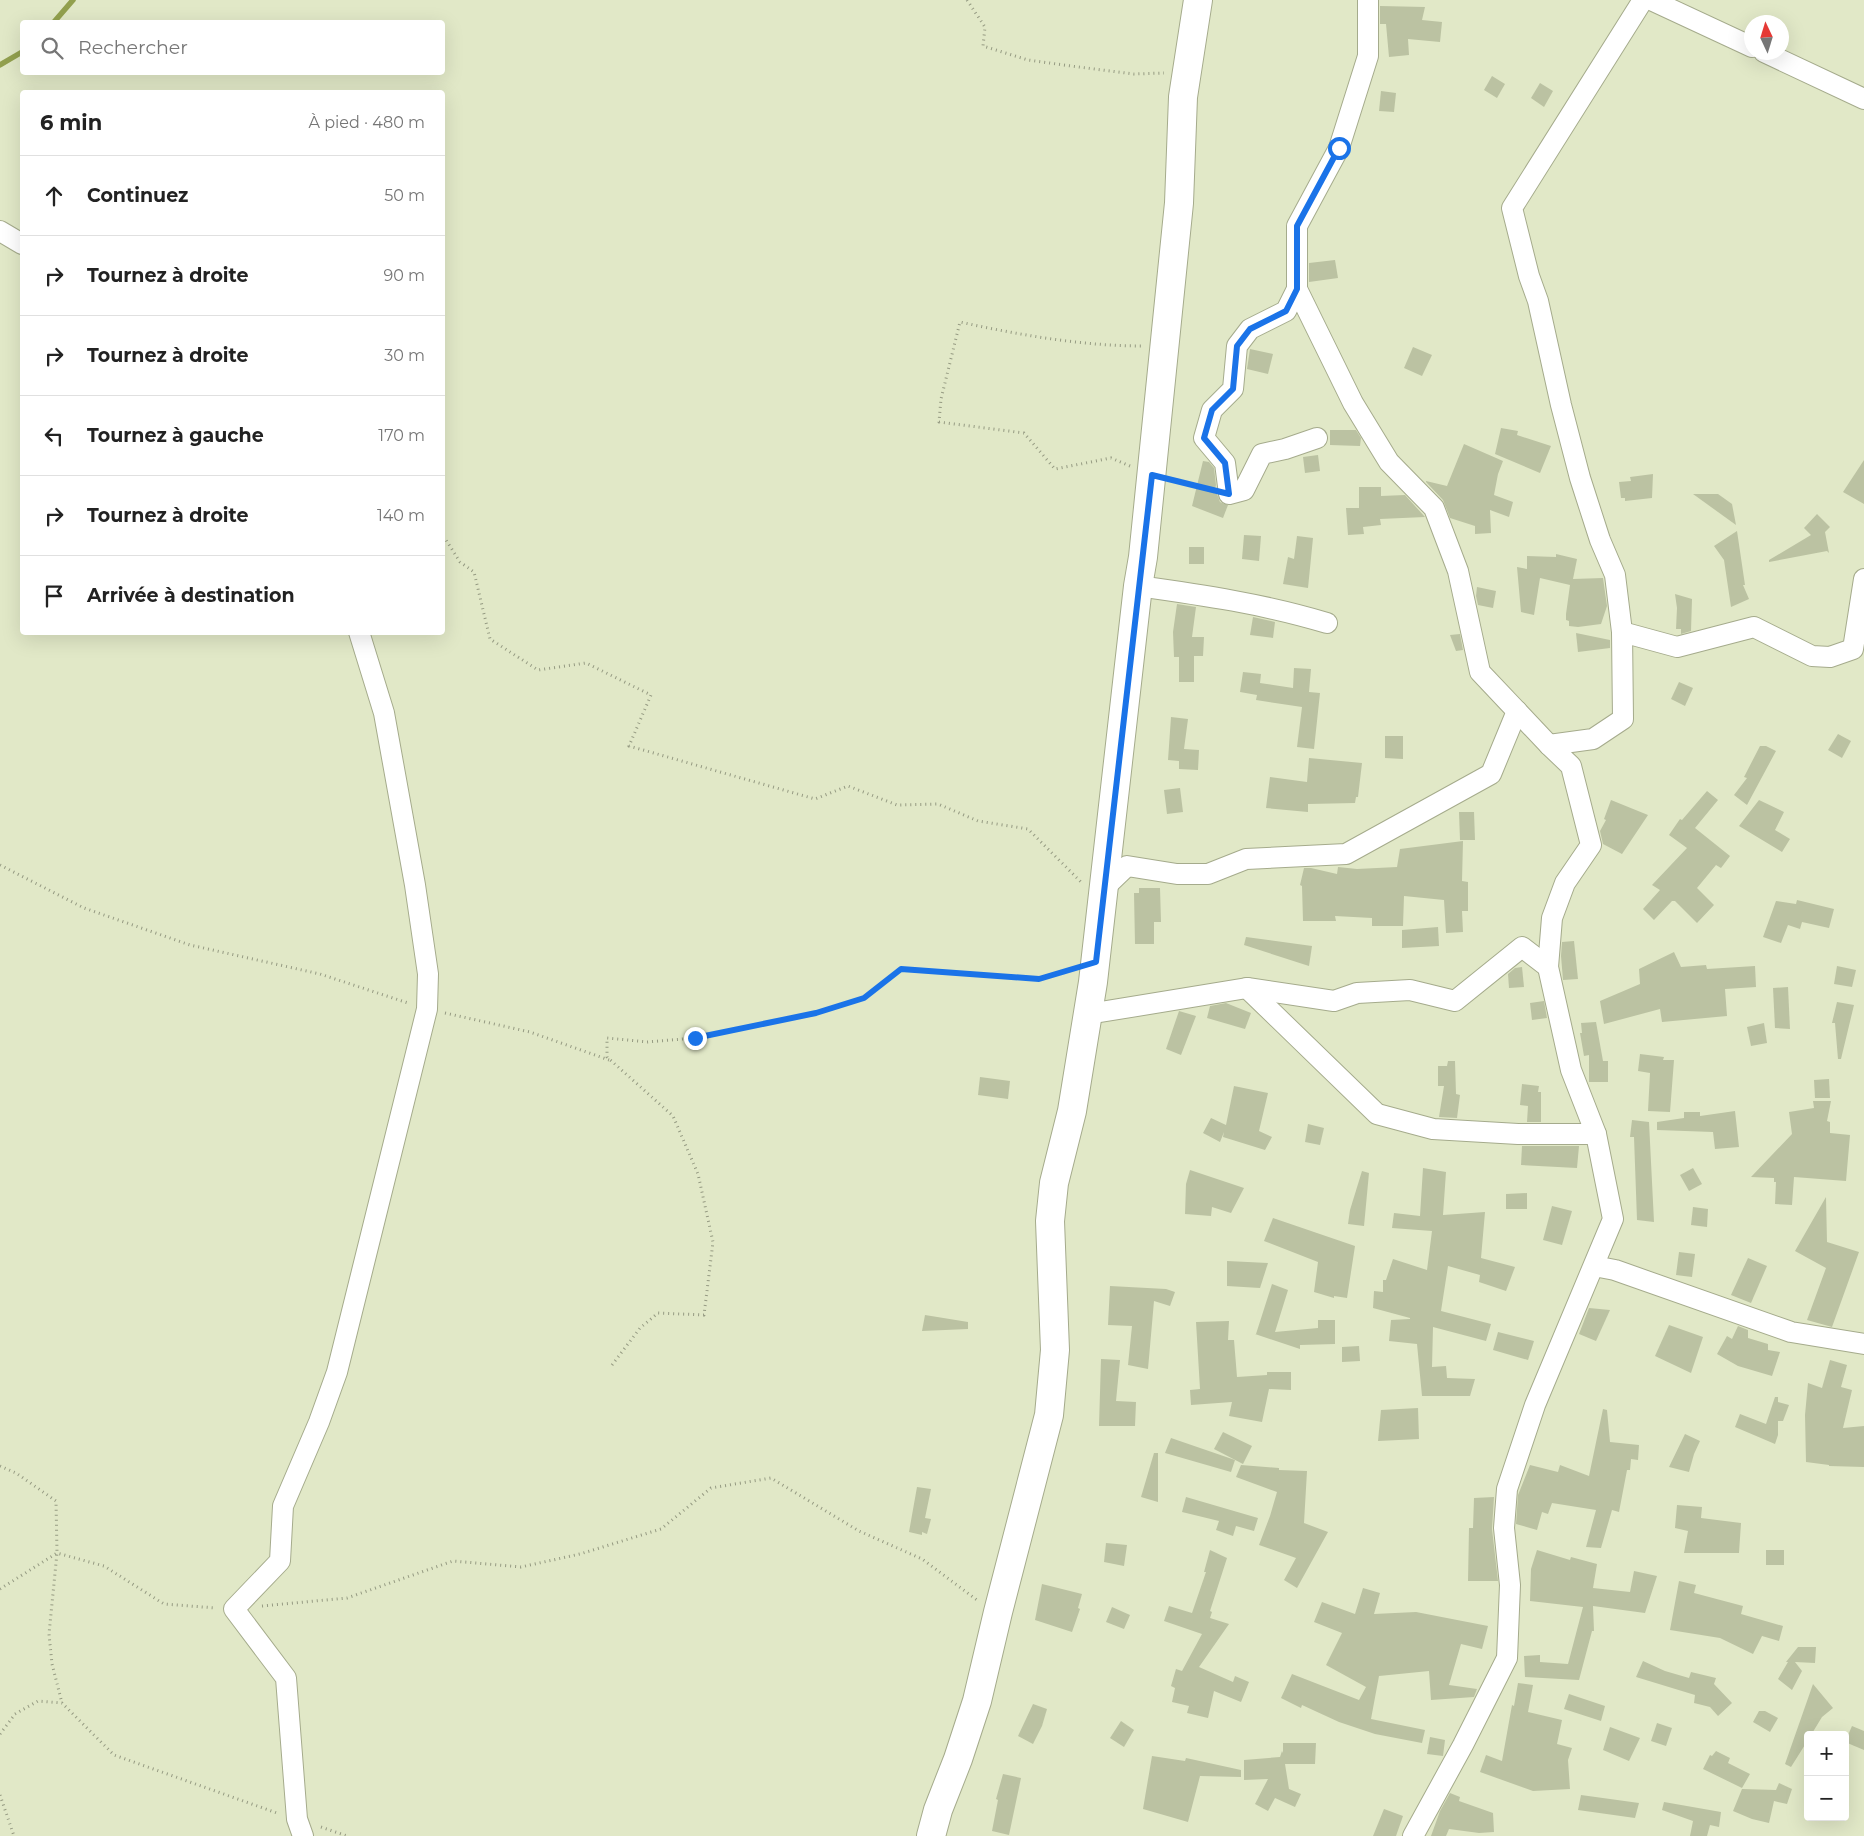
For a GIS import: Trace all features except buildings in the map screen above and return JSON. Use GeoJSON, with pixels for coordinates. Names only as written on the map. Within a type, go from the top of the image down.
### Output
{"type":"FeatureCollection","features":[{"type":"Feature","properties":{"kind":"main road"},"geometry":{"type":"LineString","coordinates":[[931,1836],[938,1810],[958,1759],[977,1701],[1049,1415],[1055,1350],[1050,1221],[1054,1182],[1072,1112],[1096,962],[1152,475],[1179,202],[1184,97],[1198,0]]}},
{"type":"Feature","properties":{"kind":"street"},"geometry":{"type":"LineString","coordinates":[[1368,0],[1368,56],[1339,148],[1297,226],[1297,289],[1353,403],[1389,462],[1434,508],[1458,571],[1480,672],[1571,766],[1591,844],[1565,883],[1552,918],[1548,967],[1571,1070],[1596,1134],[1613,1219],[1535,1405],[1507,1489],[1504,1528],[1510,1585],[1507,1658],[1463,1745],[1413,1836]]}},
{"type":"Feature","properties":{"kind":"street"},"geometry":{"type":"LineString","coordinates":[[1549,745],[1593,739],[1623,719],[1622,632],[1615,575],[1600,540],[1580,478],[1561,405],[1538,301],[1529,276],[1512,208],[1644,0]]}},
{"type":"Feature","properties":{"kind":"street"},"geometry":{"type":"LineString","coordinates":[[1651,0],[1744,43]]}},
{"type":"Feature","properties":{"kind":"street"},"geometry":{"type":"LineString","coordinates":[[1781,60],[1864,99]]}},
{"type":"Feature","properties":{"kind":"street"},"geometry":{"type":"LineString","coordinates":[[0,231],[20,243]]}},
{"type":"Feature","properties":{"kind":"street"},"geometry":{"type":"LineString","coordinates":[[1297,289],[1286,311],[1250,329],[1237,346],[1233,389],[1212,410],[1204,438],[1225,463],[1229,494],[1244,490],[1262,454],[1285,450],[1316,438]]}},
{"type":"Feature","properties":{"kind":"street"},"geometry":{"type":"LineString","coordinates":[[1622,632],[1677,647],[1754,627],[1812,656],[1830,657],[1853,649],[1864,579]]}},
{"type":"Feature","properties":{"kind":"street"},"geometry":{"type":"LineString","coordinates":[[1138,586],[1231,599],[1327,623]]}},
{"type":"Feature","properties":{"kind":"street"},"geometry":{"type":"LineString","coordinates":[[300,1828],[286,1678],[234,1609],[280,1561],[283,1506],[319,1422],[337,1372],[427,1009],[428,974],[398,790],[384,713],[360,635]]}},
{"type":"Feature","properties":{"kind":"street"},"geometry":{"type":"LineString","coordinates":[[1104,888],[1127,866],[1176,874],[1208,874],[1246,859],[1346,854],[1491,774],[1517,711]]}},
{"type":"Feature","properties":{"kind":"street"},"geometry":{"type":"LineString","coordinates":[[1088,1014],[1247,988],[1334,1001],[1357,993],[1410,990],[1455,1001],[1522,947],[1548,967]]}},
{"type":"Feature","properties":{"kind":"street"},"geometry":{"type":"LineString","coordinates":[[1247,988],[1377,1114],[1433,1128],[1518,1134],[1596,1134]]}},
{"type":"Feature","properties":{"kind":"street"},"geometry":{"type":"LineString","coordinates":[[1594,1266],[1615,1270],[1791,1332],[1864,1344]]}},
{"type":"Feature","properties":{"kind":"path"},"geometry":{"type":"LineString","coordinates":[[967,0],[985,27],[983,46],[1028,60],[1134,74],[1188,71]]}},
{"type":"Feature","properties":{"kind":"path"},"geometry":{"type":"LineString","coordinates":[[1164,346],[1120,346],[1023,336],[960,322],[941,399],[939,422],[1024,433],[1055,469],[1111,458],[1152,475],[1229,494]]}},
{"type":"Feature","properties":{"kind":"path"},"geometry":{"type":"LineString","coordinates":[[445,540],[460,562],[474,572],[490,639],[538,670],[586,663],[651,695],[629,746],[815,798],[848,786],[897,805],[938,804],[978,821],[1028,829],[1083,884],[1104,888]]}},
{"type":"Feature","properties":{"kind":"path"},"geometry":{"type":"LineString","coordinates":[[0,865],[84,908],[190,945],[320,974],[427,1009],[530,1032],[611,1061]]}},
{"type":"Feature","properties":{"kind":"path"},"geometry":{"type":"LineString","coordinates":[[612,1365],[640,1328],[658,1313],[704,1315],[713,1242],[698,1174],[673,1116],[607,1057],[607,1038],[647,1042],[695,1038],[816,1013],[864,998],[901,969],[1039,979],[1096,962]]}},
{"type":"Feature","properties":{"kind":"path"},"geometry":{"type":"LineString","coordinates":[[0,1466],[16,1473],[56,1501],[57,1553],[50,1634],[52,1664],[62,1703],[114,1755],[192,1784],[300,1828],[347,1836]]}},
{"type":"Feature","properties":{"kind":"path"},"geometry":{"type":"LineString","coordinates":[[0,1589],[57,1553],[104,1566],[164,1604],[234,1609],[347,1598],[453,1561],[521,1568],[580,1554],[661,1530],[711,1488],[771,1478],[860,1531],[922,1559],[969,1595],[998,1612]]}},
{"type":"Feature","properties":{"kind":"path"},"geometry":{"type":"LineString","coordinates":[[0,1734],[15,1714],[38,1702],[62,1703]]}},
{"type":"Feature","properties":{"kind":"path"},"geometry":{"type":"LineString","coordinates":[[0,1795],[14,1836]]}},
{"type":"Feature","properties":{"kind":"waterway"},"geometry":{"type":"LineString","coordinates":[[56,20],[73,0]]}},
{"type":"Feature","properties":{"kind":"waterway"},"geometry":{"type":"LineString","coordinates":[[0,65],[20,53]]}},
{"type":"Feature","properties":{"kind":"route"},"geometry":{"type":"LineString","coordinates":[[695,1038],[752,1028],[816,1013],[864,998],[901,969],[1039,979],[1096,962],[1152,475],[1229,494],[1225,463],[1204,438],[1212,410],[1233,389],[1237,346],[1250,329],[1286,311],[1297,289],[1297,226],[1339,148]]}}]}
